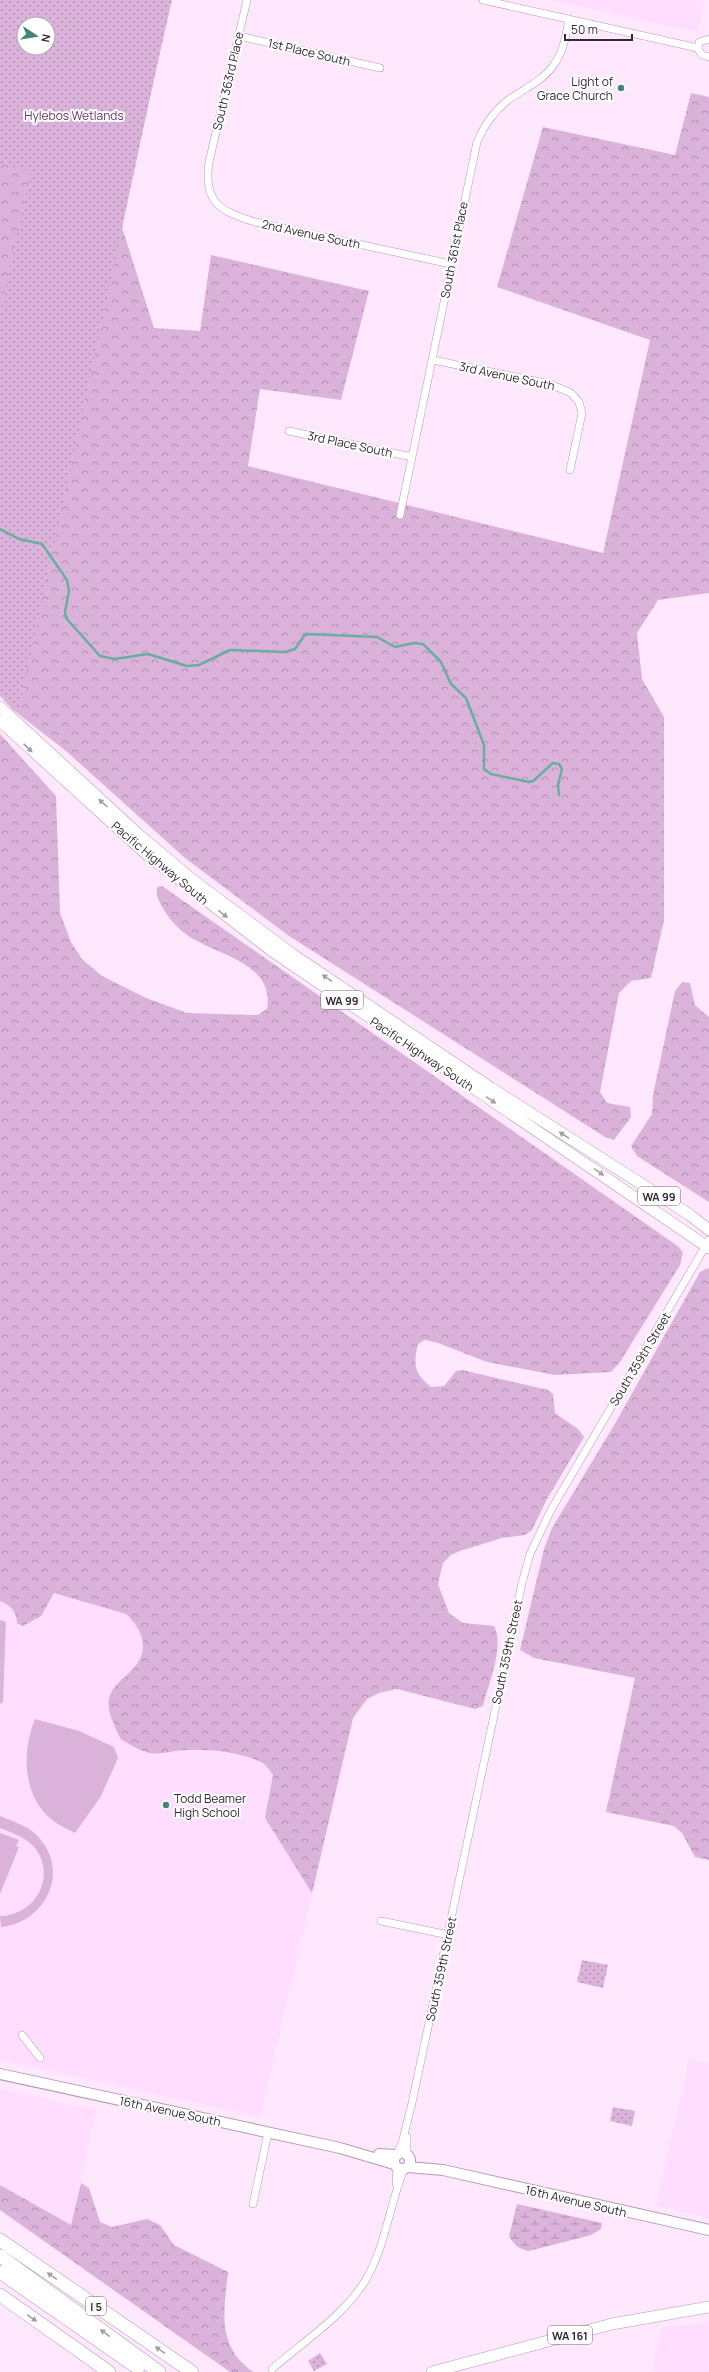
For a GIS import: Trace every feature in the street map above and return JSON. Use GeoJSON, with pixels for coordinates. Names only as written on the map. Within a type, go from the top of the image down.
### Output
{"type":"FeatureCollection","features":[{"type":"Feature","properties":{"kind":"highway","name":"I 5"},"geometry":{"type":"LineString","coordinates":[[0,2240],[192,2372]]}},
{"type":"Feature","properties":{"kind":"highway","name":"I 5"},"geometry":{"type":"LineString","coordinates":[[0,2256],[159,2372]]}},
{"type":"Feature","properties":{"kind":"highway","name":"I 5"},"geometry":{"type":"LineString","coordinates":[[0,2272],[145,2372]]}},
{"type":"Feature","properties":{"kind":"highway"},"geometry":{"type":"LineString","coordinates":[[0,2295],[109,2372]]}},
{"type":"Feature","properties":{"kind":"main road","name":"Pacific Highway South"},"geometry":{"type":"LineString","coordinates":[[0,708],[138,834],[194,881],[287,950],[431,1048],[690,1215],[709,1230]]}},
{"type":"Feature","properties":{"kind":"main road","name":"Pacific Highway South"},"geometry":{"type":"LineString","coordinates":[[0,721],[144,852],[253,937],[333,994],[708,1244]]}},
{"type":"Feature","properties":{"kind":"main road","name":"WA 161"},"geometry":{"type":"LineString","coordinates":[[432,2372],[612,2324],[709,2307]]}},
{"type":"Feature","properties":{"kind":"street","name":"South 363rd Place"},"geometry":{"type":"LineString","coordinates":[[209,162],[247,0]]}},
{"type":"Feature","properties":{"kind":"street"},"geometry":{"type":"LineString","coordinates":[[483,0],[698,48],[702,55],[709,57]]}},
{"type":"Feature","properties":{"kind":"street","name":"South 361st Place"},"geometry":{"type":"LineString","coordinates":[[400,515],[433,360],[474,152],[483,127],[507,101],[539,82],[555,64],[564,44],[569,19]]}},
{"type":"Feature","properties":{"kind":"street","name":"1st Place South"},"geometry":{"type":"LineString","coordinates":[[239,36],[380,68]]}},
{"type":"Feature","properties":{"kind":"street"},"geometry":{"type":"LineString","coordinates":[[698,48],[702,40],[709,39]]}},
{"type":"Feature","properties":{"kind":"street","name":"2nd Avenue South"},"geometry":{"type":"LineString","coordinates":[[209,162],[208,179],[212,200],[229,213],[290,230],[451,264]]}},
{"type":"Feature","properties":{"kind":"street","name":"3rd Avenue South"},"geometry":{"type":"LineString","coordinates":[[433,360],[550,384],[571,393],[580,402],[582,413],[570,470]]}},
{"type":"Feature","properties":{"kind":"street","name":"3rd Place South"},"geometry":{"type":"LineString","coordinates":[[289,431],[412,457]]}},
{"type":"Feature","properties":{"kind":"street","name":"South 359th Street"},"geometry":{"type":"LineString","coordinates":[[272,2369],[331,2319],[355,2294],[367,2276],[376,2257],[394,2201],[407,2138],[412,2103],[449,1935],[520,1590],[530,1554],[551,1510],[708,1244]]}},
{"type":"Feature","properties":{"kind":"street"},"geometry":{"type":"LineString","coordinates":[[381,1921],[449,1935]]}},
{"type":"Feature","properties":{"kind":"street"},"geometry":{"type":"LineString","coordinates":[[22,2035],[40,2058]]}},
{"type":"Feature","properties":{"kind":"street","name":"16th Avenue South"},"geometry":{"type":"LineString","coordinates":[[0,2074],[402,2161],[709,2230]]}},
{"type":"Feature","properties":{"kind":"street"},"geometry":{"type":"LineString","coordinates":[[253,2204],[268,2132]]}},
{"type":"Feature","properties":{"kind":"shaded area"},"geometry":{"type":"Polygon","coordinates":[[[550,0],[705,0],[698,32],[550,0]]]}},
{"type":"Feature","properties":{"kind":"shaded area","name":"Todd Beamer High School"},"geometry":{"type":"Polygon","coordinates":[[[0,1533],[377,1618],[260,2117],[0,2060],[0,1533]]]}},
{"type":"Feature","properties":{"kind":"shaded area"},"geometry":{"type":"Polygon","coordinates":[[[689,2059],[709,2063],[709,2218],[656,2206],[689,2059]]]}},
{"type":"Feature","properties":{"kind":"shaded area"},"geometry":{"type":"Polygon","coordinates":[[[0,2089],[96,2110],[71,2226],[0,2185],[0,2089]]]}},
{"type":"Feature","properties":{"kind":"shaded area"},"geometry":{"type":"Polygon","coordinates":[[[709,2322],[709,2372],[652,2372],[661,2328],[709,2322]]]}},
{"type":"Feature","properties":{"kind":"green space"},"geometry":{"type":"Polygon","coordinates":[[[0,0],[172,0],[121,224],[154,328],[200,331],[211,255],[369,291],[341,400],[260,389],[248,466],[603,553],[650,340],[497,287],[543,127],[675,155],[691,93],[709,97],[709,593],[658,600],[637,633],[642,679],[664,717],[664,920],[651,978],[631,981],[619,993],[600,1092],[607,1103],[630,1107],[631,1117],[614,1140],[605,1137],[289,936],[185,858],[66,751],[12,709],[0,696],[0,0]]]}},
{"type":"Feature","properties":{"kind":"green space","name":"Hylebos Wetlands"},"geometry":{"type":"Polygon","coordinates":[[[0,0],[171,0],[18,712],[0,694],[0,314],[31,171],[0,164],[0,0]]]}},
{"type":"Feature","properties":{"kind":"green space"},"geometry":{"type":"Polygon","coordinates":[[[0,734],[56,796],[60,913],[71,942],[82,959],[102,976],[146,998],[187,1013],[258,1015],[267,1009],[267,994],[263,982],[256,973],[234,958],[192,938],[178,928],[170,919],[157,896],[157,887],[162,886],[679,1247],[683,1253],[680,1265],[620,1362],[611,1372],[555,1375],[487,1362],[438,1343],[425,1340],[418,1344],[415,1363],[416,1368],[421,1377],[431,1387],[444,1386],[456,1371],[462,1370],[548,1390],[553,1394],[555,1413],[578,1429],[584,1437],[547,1499],[532,1530],[525,1535],[502,1538],[460,1551],[451,1555],[443,1563],[438,1584],[449,1613],[463,1623],[494,1626],[497,1634],[497,1655],[483,1706],[475,1709],[397,1689],[379,1693],[367,1699],[353,1718],[312,1893],[265,1818],[273,1775],[265,1764],[244,1756],[205,1750],[149,1753],[134,1747],[122,1740],[120,1737],[112,1720],[109,1709],[111,1693],[119,1682],[137,1664],[143,1651],[142,1637],[135,1624],[126,1614],[54,1593],[41,1616],[23,1626],[17,1623],[12,1609],[0,1601],[0,734]]]}},
{"type":"Feature","properties":{"kind":"green space"},"geometry":{"type":"Polygon","coordinates":[[[682,982],[690,983],[695,1005],[709,1017],[709,1202],[637,1156],[631,1146],[652,1114],[653,1095],[675,991],[682,982]]]}},
{"type":"Feature","properties":{"kind":"green space"},"geometry":{"type":"Polygon","coordinates":[[[708,1268],[709,1860],[695,1857],[682,1833],[674,1826],[606,1812],[635,1678],[534,1658],[520,1650],[544,1549],[552,1528],[616,1422],[700,1272],[708,1268]]]}},
{"type":"Feature","properties":{"kind":"green space"},"geometry":{"type":"Polygon","coordinates":[[[0,1620],[6,1622],[3,1702],[0,1704],[0,1620]]]}},
{"type":"Feature","properties":{"kind":"green space"},"geometry":{"type":"Polygon","coordinates":[[[35,1719],[79,1731],[114,1747],[118,1758],[101,1796],[75,1833],[51,1819],[41,1809],[34,1798],[27,1772],[27,1758],[28,1745],[35,1719]]]}},
{"type":"Feature","properties":{"kind":"green space"},"geometry":{"type":"Polygon","coordinates":[[[0,1816],[32,1831],[40,1839],[49,1853],[53,1867],[52,1881],[48,1895],[40,1907],[16,1924],[1,1927],[0,1916],[12,1914],[23,1909],[32,1902],[39,1893],[43,1882],[44,1871],[41,1859],[31,1844],[19,1836],[0,1828],[0,1816]]]}},
{"type":"Feature","properties":{"kind":"green space"},"geometry":{"type":"Polygon","coordinates":[[[0,1833],[19,1840],[16,1846],[19,1847],[0,1894],[0,1833]]]}},
{"type":"Feature","properties":{"kind":"green space"},"geometry":{"type":"Polygon","coordinates":[[[582,1960],[608,1965],[603,1988],[577,1982],[582,1960]]]}},
{"type":"Feature","properties":{"kind":"green space"},"geometry":{"type":"Polygon","coordinates":[[[613,2107],[635,2111],[632,2126],[610,2121],[613,2107]]]}},
{"type":"Feature","properties":{"kind":"green space"},"geometry":{"type":"Polygon","coordinates":[[[81,2183],[89,2188],[100,2222],[112,2227],[147,2219],[160,2225],[174,2245],[228,2272],[224,2314],[228,2339],[233,2351],[241,2362],[253,2372],[230,2372],[0,2210],[0,2185],[71,2225],[81,2183]]]}},
{"type":"Feature","properties":{"kind":"green space"},"geometry":{"type":"Polygon","coordinates":[[[517,2204],[602,2223],[601,2229],[591,2235],[529,2251],[525,2250],[517,2246],[509,2236],[517,2204]]]}},
{"type":"Feature","properties":{"kind":"green space"},"geometry":{"type":"Polygon","coordinates":[[[320,2353],[327,2364],[314,2371],[308,2361],[320,2353]]]}},
{"type":"Feature","properties":{"kind":"waterway"},"geometry":{"type":"LineString","coordinates":[[0,529],[19,539],[42,544],[67,580],[69,591],[65,612],[66,618],[100,656],[115,659],[148,654],[187,666],[199,665],[230,650],[285,652],[295,649],[307,634],[377,637],[395,647],[414,643],[423,644],[441,662],[451,684],[466,698],[484,745],[484,769],[491,774],[529,782],[533,781],[553,763],[559,764],[562,769],[558,785],[559,795]]}},
{"type":"Feature","properties":{"kind":"place","name":"Light of Grace Church"},"geometry":{"type":"Point","coordinates":[621,88]}},
{"type":"Feature","properties":{"kind":"place","name":"Todd Beamer High School"},"geometry":{"type":"Point","coordinates":[166,1805]}}]}
